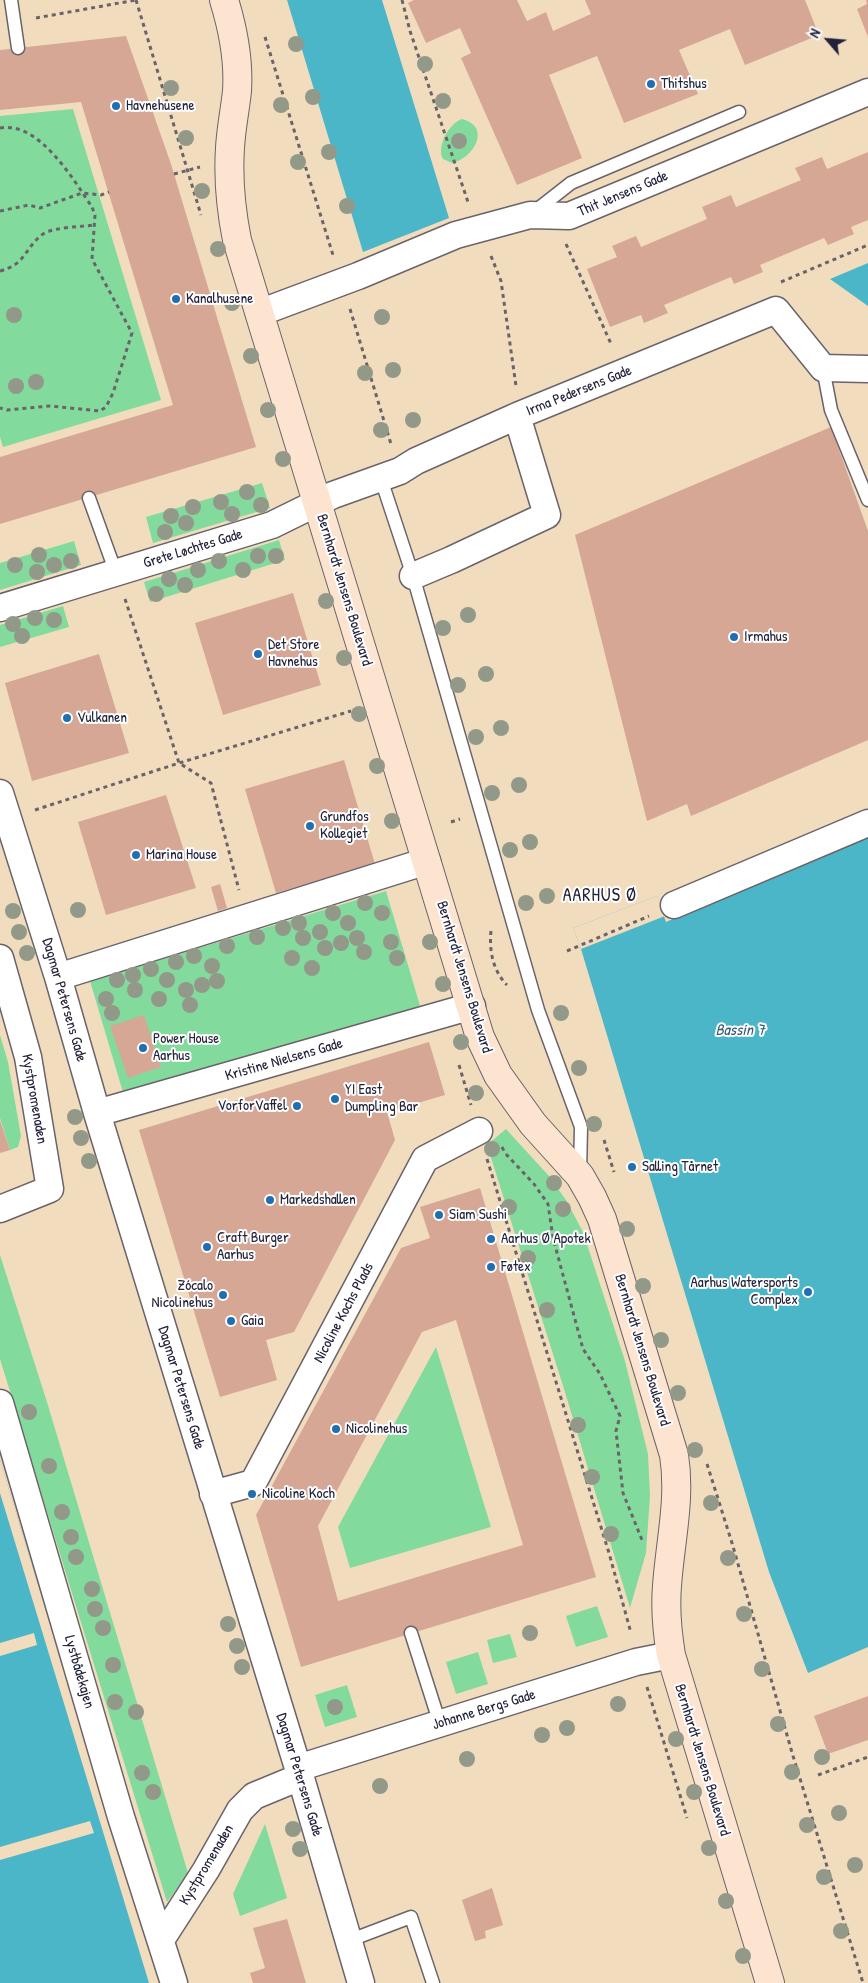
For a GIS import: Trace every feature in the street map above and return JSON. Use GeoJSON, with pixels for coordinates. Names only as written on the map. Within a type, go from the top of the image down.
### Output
{"type":"FeatureCollection","features":[{"type":"Feature","properties":{"kind":"street","name":"Bernhardt Jensens Boulevard"},"geometry":{"type":"LineString","coordinates":[[224,0],[231,22],[236,53],[237,89],[230,149],[232,214],[237,240],[472,1006],[480,1038],[498,1075],[533,1124],[580,1176],[602,1219],[674,1455],[677,1474],[676,1496],[667,1585],[666,1623],[671,1655],[770,1983]]}},
{"type":"Feature","properties":{"kind":"street","name":"Thit Jensens Gade"},"geometry":{"type":"LineString","coordinates":[[259,313],[467,232],[542,215],[570,216],[868,92]]}},
{"type":"Feature","properties":{"kind":"street","name":"Irma Pedersens Gade"},"geometry":{"type":"LineString","coordinates":[[413,576],[548,515],[517,416],[776,310],[823,368]]}},
{"type":"Feature","properties":{"kind":"street"},"geometry":{"type":"LineString","coordinates":[[823,368],[868,369]]}},
{"type":"Feature","properties":{"kind":"street","name":"Grete Løchtes Gade"},"geometry":{"type":"LineString","coordinates":[[0,608],[272,525],[317,502],[381,478],[517,416]]}},
{"type":"Feature","properties":{"kind":"street","name":"Dagmar Petersens Gade"},"geometry":{"type":"LineString","coordinates":[[0,793],[58,976],[97,1113],[362,1983]]}},
{"type":"Feature","properties":{"kind":"street"},"geometry":{"type":"LineString","coordinates":[[674,905],[868,823]]}},
{"type":"Feature","properties":{"kind":"street"},"geometry":{"type":"LineString","coordinates":[[58,976],[427,861]]}},
{"type":"Feature","properties":{"kind":"street","name":"Kystpromenaden"},"geometry":{"type":"LineString","coordinates":[[0,958],[28,1057],[50,1188],[0,1209]]}},
{"type":"Feature","properties":{"kind":"street","name":"Kristine Nielsens Gade"},"geometry":{"type":"LineString","coordinates":[[97,1113],[472,1006]]}},
{"type":"Feature","properties":{"kind":"street","name":"Nicoline Kochs Plads"},"geometry":{"type":"LineString","coordinates":[[213,1494],[253,1483],[425,1159],[488,1136]]}},
{"type":"Feature","properties":{"kind":"street","name":"Lystbådekajen"},"geometry":{"type":"LineString","coordinates":[[0,1403],[121,1817],[161,1940]]}},
{"type":"Feature","properties":{"kind":"street","name":"Johanne Bergs Gade"},"geometry":{"type":"LineString","coordinates":[[299,1773],[440,1724],[636,1662],[671,1655]]}},
{"type":"Feature","properties":{"kind":"street","name":"Kystpromenaden"},"geometry":{"type":"LineString","coordinates":[[161,1940],[206,1870],[240,1810],[254,1796],[299,1773]]}},
{"type":"Feature","properties":{"kind":"street"},"geometry":{"type":"LineString","coordinates":[[161,1940],[174,1983]]}},
{"type":"Feature","properties":{"kind":"lane"},"geometry":{"type":"LineString","coordinates":[[12,0],[18,48]]}},
{"type":"Feature","properties":{"kind":"lane"},"geometry":{"type":"LineString","coordinates":[[542,215],[571,183],[739,112]]}},
{"type":"Feature","properties":{"kind":"lane","name":"Irma Pedersens Gade"},"geometry":{"type":"LineString","coordinates":[[823,368],[831,410],[868,500]]}},
{"type":"Feature","properties":{"kind":"lane"},"geometry":{"type":"LineString","coordinates":[[381,478],[413,576],[538,1010],[581,1127],[580,1176]]}},
{"type":"Feature","properties":{"kind":"lane"},"geometry":{"type":"LineString","coordinates":[[89,498],[116,572]]}},
{"type":"Feature","properties":{"kind":"lane"},"geometry":{"type":"LineString","coordinates":[[411,1633],[440,1724]]}},
{"type":"Feature","properties":{"kind":"lane"},"geometry":{"type":"LineString","coordinates":[[348,1941],[411,1917],[433,1983]]}},
{"type":"Feature","properties":{"kind":"path"},"geometry":{"type":"LineString","coordinates":[[15,22],[136,0]]}},
{"type":"Feature","properties":{"kind":"path"},"geometry":{"type":"LineString","coordinates":[[402,0],[410,31],[437,113],[467,232],[501,281],[516,387],[525,384]]}},
{"type":"Feature","properties":{"kind":"path"},"geometry":{"type":"LineString","coordinates":[[0,128],[20,129],[37,139],[52,152],[92,207],[95,215],[92,259],[132,333],[110,400],[106,407],[100,411],[50,406],[8,410],[0,408]]}},
{"type":"Feature","properties":{"kind":"path"},"geometry":{"type":"LineString","coordinates":[[174,174],[188,170]]}},
{"type":"Feature","properties":{"kind":"path"},"geometry":{"type":"LineString","coordinates":[[0,211],[29,204],[40,208],[82,193],[101,195],[109,192]]}},
{"type":"Feature","properties":{"kind":"path"},"geometry":{"type":"LineString","coordinates":[[542,215],[613,348]]}},
{"type":"Feature","properties":{"kind":"path"},"geometry":{"type":"LineString","coordinates":[[0,271],[12,268],[20,262],[41,235],[49,231],[93,225]]}},
{"type":"Feature","properties":{"kind":"path"},"geometry":{"type":"LineString","coordinates":[[778,283],[868,245]]}},
{"type":"Feature","properties":{"kind":"path"},"geometry":{"type":"LineString","coordinates":[[116,572],[178,763],[211,782],[246,917]]}},
{"type":"Feature","properties":{"kind":"path"},"geometry":{"type":"LineString","coordinates":[[8,819],[178,763],[352,711]]}},
{"type":"Feature","properties":{"kind":"path"},"geometry":{"type":"LineString","coordinates":[[567,951],[674,905]]}},
{"type":"Feature","properties":{"kind":"path"},"geometry":{"type":"LineString","coordinates":[[488,1136],[534,1184],[548,1204],[553,1238],[583,1349],[600,1374],[620,1416],[616,1431],[623,1493],[643,1544]]}},
{"type":"Feature","properties":{"kind":"path"},"geometry":{"type":"LineString","coordinates":[[818,1776],[868,1757]]}},
{"type":"Feature","properties":{"kind":"green space"},"geometry":{"type":"Polygon","coordinates":[[[73,109],[161,400],[3,447],[0,437],[0,116],[73,109]]]}},
{"type":"Feature","properties":{"kind":"green space"},"geometry":{"type":"Polygon","coordinates":[[[462,119],[471,123],[478,135],[473,149],[460,160],[452,163],[443,159],[441,148],[448,130],[457,121],[462,119]]]}},
{"type":"Feature","properties":{"kind":"green space"},"geometry":{"type":"Polygon","coordinates":[[[262,483],[270,508],[153,543],[146,517],[262,483]]]}},
{"type":"Feature","properties":{"kind":"green space"},"geometry":{"type":"Polygon","coordinates":[[[279,540],[285,560],[150,602],[144,582],[279,540]]]}},
{"type":"Feature","properties":{"kind":"green space"},"geometry":{"type":"Polygon","coordinates":[[[74,541],[81,565],[0,590],[0,563],[74,541]]]}},
{"type":"Feature","properties":{"kind":"green space"},"geometry":{"type":"Polygon","coordinates":[[[63,606],[69,627],[0,647],[0,625],[63,606]]]}},
{"type":"Feature","properties":{"kind":"green space"},"geometry":{"type":"Polygon","coordinates":[[[386,891],[421,1009],[125,1099],[90,981],[386,891]]]}},
{"type":"Feature","properties":{"kind":"green space"},"geometry":{"type":"Polygon","coordinates":[[[0,1035],[8,1062],[21,1136],[18,1147],[10,1150],[0,1118],[0,1035]]]}},
{"type":"Feature","properties":{"kind":"green space"},"geometry":{"type":"Polygon","coordinates":[[[506,1129],[549,1176],[566,1200],[583,1232],[625,1361],[648,1454],[650,1496],[646,1553],[630,1608],[564,1389],[487,1145],[506,1129]]]}},
{"type":"Feature","properties":{"kind":"green space"},"geometry":{"type":"Polygon","coordinates":[[[0,1255],[47,1402],[188,1873],[167,1902],[0,1359],[0,1255]]]}},
{"type":"Feature","properties":{"kind":"green space"},"geometry":{"type":"Polygon","coordinates":[[[436,1347],[491,1527],[350,1568],[338,1527],[436,1347]]]}},
{"type":"Feature","properties":{"kind":"green space"},"geometry":{"type":"Polygon","coordinates":[[[597,1606],[608,1637],[576,1647],[566,1616],[597,1606]]]}},
{"type":"Feature","properties":{"kind":"green space"},"geometry":{"type":"Polygon","coordinates":[[[510,1634],[517,1657],[493,1663],[487,1640],[510,1634]]]}},
{"type":"Feature","properties":{"kind":"green space"},"geometry":{"type":"Polygon","coordinates":[[[478,1652],[488,1684],[456,1694],[446,1662],[478,1652]]]}},
{"type":"Feature","properties":{"kind":"green space"},"geometry":{"type":"Polygon","coordinates":[[[347,1685],[357,1717],[325,1727],[315,1695],[347,1685]]]}},
{"type":"Feature","properties":{"kind":"green space"},"geometry":{"type":"Polygon","coordinates":[[[265,1824],[287,1898],[240,1916],[233,1894],[265,1824]]]}},
{"type":"Feature","properties":{"kind":"water"},"geometry":{"type":"Polygon","coordinates":[[[287,0],[382,0],[449,218],[363,252],[287,0]]]}},
{"type":"Feature","properties":{"kind":"water"},"geometry":{"type":"Polygon","coordinates":[[[868,263],[868,306],[830,279],[868,263]]]}},
{"type":"Feature","properties":{"kind":"water","name":"Bassin 7"},"geometry":{"type":"Polygon","coordinates":[[[868,832],[868,1647],[808,1673],[769,1572],[581,949],[573,928],[657,896],[666,922],[868,832]]]}},
{"type":"Feature","properties":{"kind":"water"},"geometry":{"type":"Polygon","coordinates":[[[0,1460],[159,1983],[0,1983],[0,1460]]]}},
{"type":"Feature","properties":{"kind":"pier"},"geometry":{"type":"Polygon","coordinates":[[[657,896],[665,916],[581,949],[573,928],[657,896]]]}},
{"type":"Feature","properties":{"kind":"pier"},"geometry":{"type":"Polygon","coordinates":[[[0,1460],[159,1983],[149,1983],[0,1493],[0,1460]]]}},
{"type":"Feature","properties":{"kind":"pier"},"geometry":{"type":"Polygon","coordinates":[[[34,1633],[37,1645],[0,1656],[0,1643],[34,1633]]]}},
{"type":"Feature","properties":{"kind":"pier"},"geometry":{"type":"Polygon","coordinates":[[[90,1821],[94,1833],[0,1860],[0,1847],[90,1821]]]}},
{"type":"Feature","properties":{"kind":"building","name":"Thitshus"},"geometry":{"type":"Polygon","coordinates":[[[414,0],[517,0],[527,21],[546,12],[553,31],[591,14],[585,0],[805,0],[819,35],[745,65],[730,29],[679,50],[698,94],[624,123],[597,56],[549,75],[582,158],[517,185],[461,58],[471,53],[460,28],[426,43],[408,3],[414,0]]]}},
{"type":"Feature","properties":{"kind":"building"},"geometry":{"type":"Polygon","coordinates":[[[866,0],[868,0],[868,37],[857,9],[867,4],[866,0]]]}},
{"type":"Feature","properties":{"kind":"building","name":"Kanalhusene"},"geometry":{"type":"Polygon","coordinates":[[[126,36],[171,164],[256,447],[0,524],[0,457],[173,405],[81,102],[0,110],[0,50],[126,36]]]}},
{"type":"Feature","properties":{"kind":"building"},"geometry":{"type":"Polygon","coordinates":[[[868,152],[868,220],[851,227],[854,234],[828,245],[824,238],[760,265],[763,272],[734,284],[731,277],[664,305],[668,313],[644,323],[641,315],[610,327],[587,269],[617,257],[612,246],[636,236],[641,247],[707,219],[702,207],[731,195],[736,207],[801,180],[795,168],[822,157],[827,169],[868,152]]]}},
{"type":"Feature","properties":{"kind":"building","name":"Irmahus"},"geometry":{"type":"Polygon","coordinates":[[[831,427],[868,531],[868,740],[691,816],[687,804],[647,821],[575,535],[831,427]]]}},
{"type":"Feature","properties":{"kind":"building","name":"Det Store Havnehus"},"geometry":{"type":"Polygon","coordinates":[[[293,593],[321,685],[223,715],[195,623],[293,593]]]}},
{"type":"Feature","properties":{"kind":"building","name":"Vulkanen"},"geometry":{"type":"Polygon","coordinates":[[[99,654],[129,753],[32,781],[5,683],[99,654]]]}},
{"type":"Feature","properties":{"kind":"building","name":"Grundfos Kollegiet"},"geometry":{"type":"Polygon","coordinates":[[[344,760],[375,864],[276,893],[245,789],[344,760]]]}},
{"type":"Feature","properties":{"kind":"building","name":"Marina House"},"geometry":{"type":"Polygon","coordinates":[[[166,795],[196,888],[106,915],[78,822],[166,795]]]}},
{"type":"Feature","properties":{"kind":"building"},"geometry":{"type":"Polygon","coordinates":[[[220,884],[227,908],[218,911],[211,887],[220,884]]]}},
{"type":"Feature","properties":{"kind":"building"},"geometry":{"type":"Polygon","coordinates":[[[144,1015],[161,1067],[128,1078],[110,1026],[144,1015]]]}},
{"type":"Feature","properties":{"kind":"building"},"geometry":{"type":"Polygon","coordinates":[[[429,1042],[445,1095],[387,1112],[395,1140],[294,1332],[266,1340],[277,1380],[220,1397],[139,1130],[429,1042]]]}},
{"type":"Feature","properties":{"kind":"building"},"geometry":{"type":"Polygon","coordinates":[[[0,1120],[10,1150],[0,1153],[0,1120]]]}},
{"type":"Feature","properties":{"kind":"building","name":"Nicolinehus"},"geometry":{"type":"Polygon","coordinates":[[[480,1188],[596,1577],[301,1667],[256,1515],[401,1248],[430,1238],[420,1207],[480,1188]],[[456,1320],[422,1332],[318,1526],[338,1601],[523,1545],[456,1320]]]}},
{"type":"Feature","properties":{"kind":"building"},"geometry":{"type":"Polygon","coordinates":[[[868,1696],[868,1740],[828,1754],[814,1716],[868,1696]]]}},
{"type":"Feature","properties":{"kind":"building"},"geometry":{"type":"Polygon","coordinates":[[[492,1888],[503,1925],[485,1931],[486,1938],[475,1941],[462,1900],[492,1888]]]}},
{"type":"Feature","properties":{"kind":"building"},"geometry":{"type":"Polygon","coordinates":[[[287,1919],[306,1983],[253,1983],[250,1973],[265,1968],[253,1928],[287,1919]]]}},
{"type":"Feature","properties":{"kind":"place","name":"Thitshus"},"geometry":{"type":"Point","coordinates":[651,84]}},
{"type":"Feature","properties":{"kind":"place","name":"Havnehusene"},"geometry":{"type":"Point","coordinates":[116,106]}},
{"type":"Feature","properties":{"kind":"place","name":"Kanalhusene"},"geometry":{"type":"Point","coordinates":[176,299]}},
{"type":"Feature","properties":{"kind":"place","name":"Irmahus"},"geometry":{"type":"Point","coordinates":[734,637]}},
{"type":"Feature","properties":{"kind":"place","name":"Det Store Havnehus"},"geometry":{"type":"Point","coordinates":[258,654]}},
{"type":"Feature","properties":{"kind":"place","name":"Vulkanen"},"geometry":{"type":"Point","coordinates":[67,718]}},
{"type":"Feature","properties":{"kind":"place","name":"Grundfos Kollegiet"},"geometry":{"type":"Point","coordinates":[310,826]}},
{"type":"Feature","properties":{"kind":"place","name":"Marina House"},"geometry":{"type":"Point","coordinates":[136,855]}},
{"type":"Feature","properties":{"kind":"place","name":"Power House Aarhus"},"geometry":{"type":"Point","coordinates":[143,1048]}},
{"type":"Feature","properties":{"kind":"place","name":"YI East Dumpling Bar"},"geometry":{"type":"Point","coordinates":[335,1099]}},
{"type":"Feature","properties":{"kind":"place","name":"VorforVaffel"},"geometry":{"type":"Point","coordinates":[297,1106]}},
{"type":"Feature","properties":{"kind":"place","name":"Salling Tårnet"},"geometry":{"type":"Point","coordinates":[632,1167]}},
{"type":"Feature","properties":{"kind":"place","name":"Markedshallen"},"geometry":{"type":"Point","coordinates":[270,1200]}},
{"type":"Feature","properties":{"kind":"place","name":"Siam Sushi"},"geometry":{"type":"Point","coordinates":[439,1215]}},
{"type":"Feature","properties":{"kind":"place","name":"Aarhus Ø Apotek"},"geometry":{"type":"Point","coordinates":[491,1239]}},
{"type":"Feature","properties":{"kind":"place","name":"Craft Burger Aarhus"},"geometry":{"type":"Point","coordinates":[207,1247]}},
{"type":"Feature","properties":{"kind":"place","name":"Føtex"},"geometry":{"type":"Point","coordinates":[491,1267]}},
{"type":"Feature","properties":{"kind":"place","name":"Aarhus Watersports Complex"},"geometry":{"type":"Point","coordinates":[808,1292]}},
{"type":"Feature","properties":{"kind":"place","name":"Zócalo Nicolinehus"},"geometry":{"type":"Point","coordinates":[223,1295]}},
{"type":"Feature","properties":{"kind":"place","name":"Gaia"},"geometry":{"type":"Point","coordinates":[231,1321]}},
{"type":"Feature","properties":{"kind":"place","name":"Nicolinehus"},"geometry":{"type":"Point","coordinates":[336,1429]}},
{"type":"Feature","properties":{"kind":"place","name":"Nicoline Koch"},"geometry":{"type":"Point","coordinates":[252,1494]}},
{"type":"Feature","properties":{"kind":"district","name":"AARHUS Ø"},"geometry":{"type":"Point","coordinates":[600,896]}}]}
